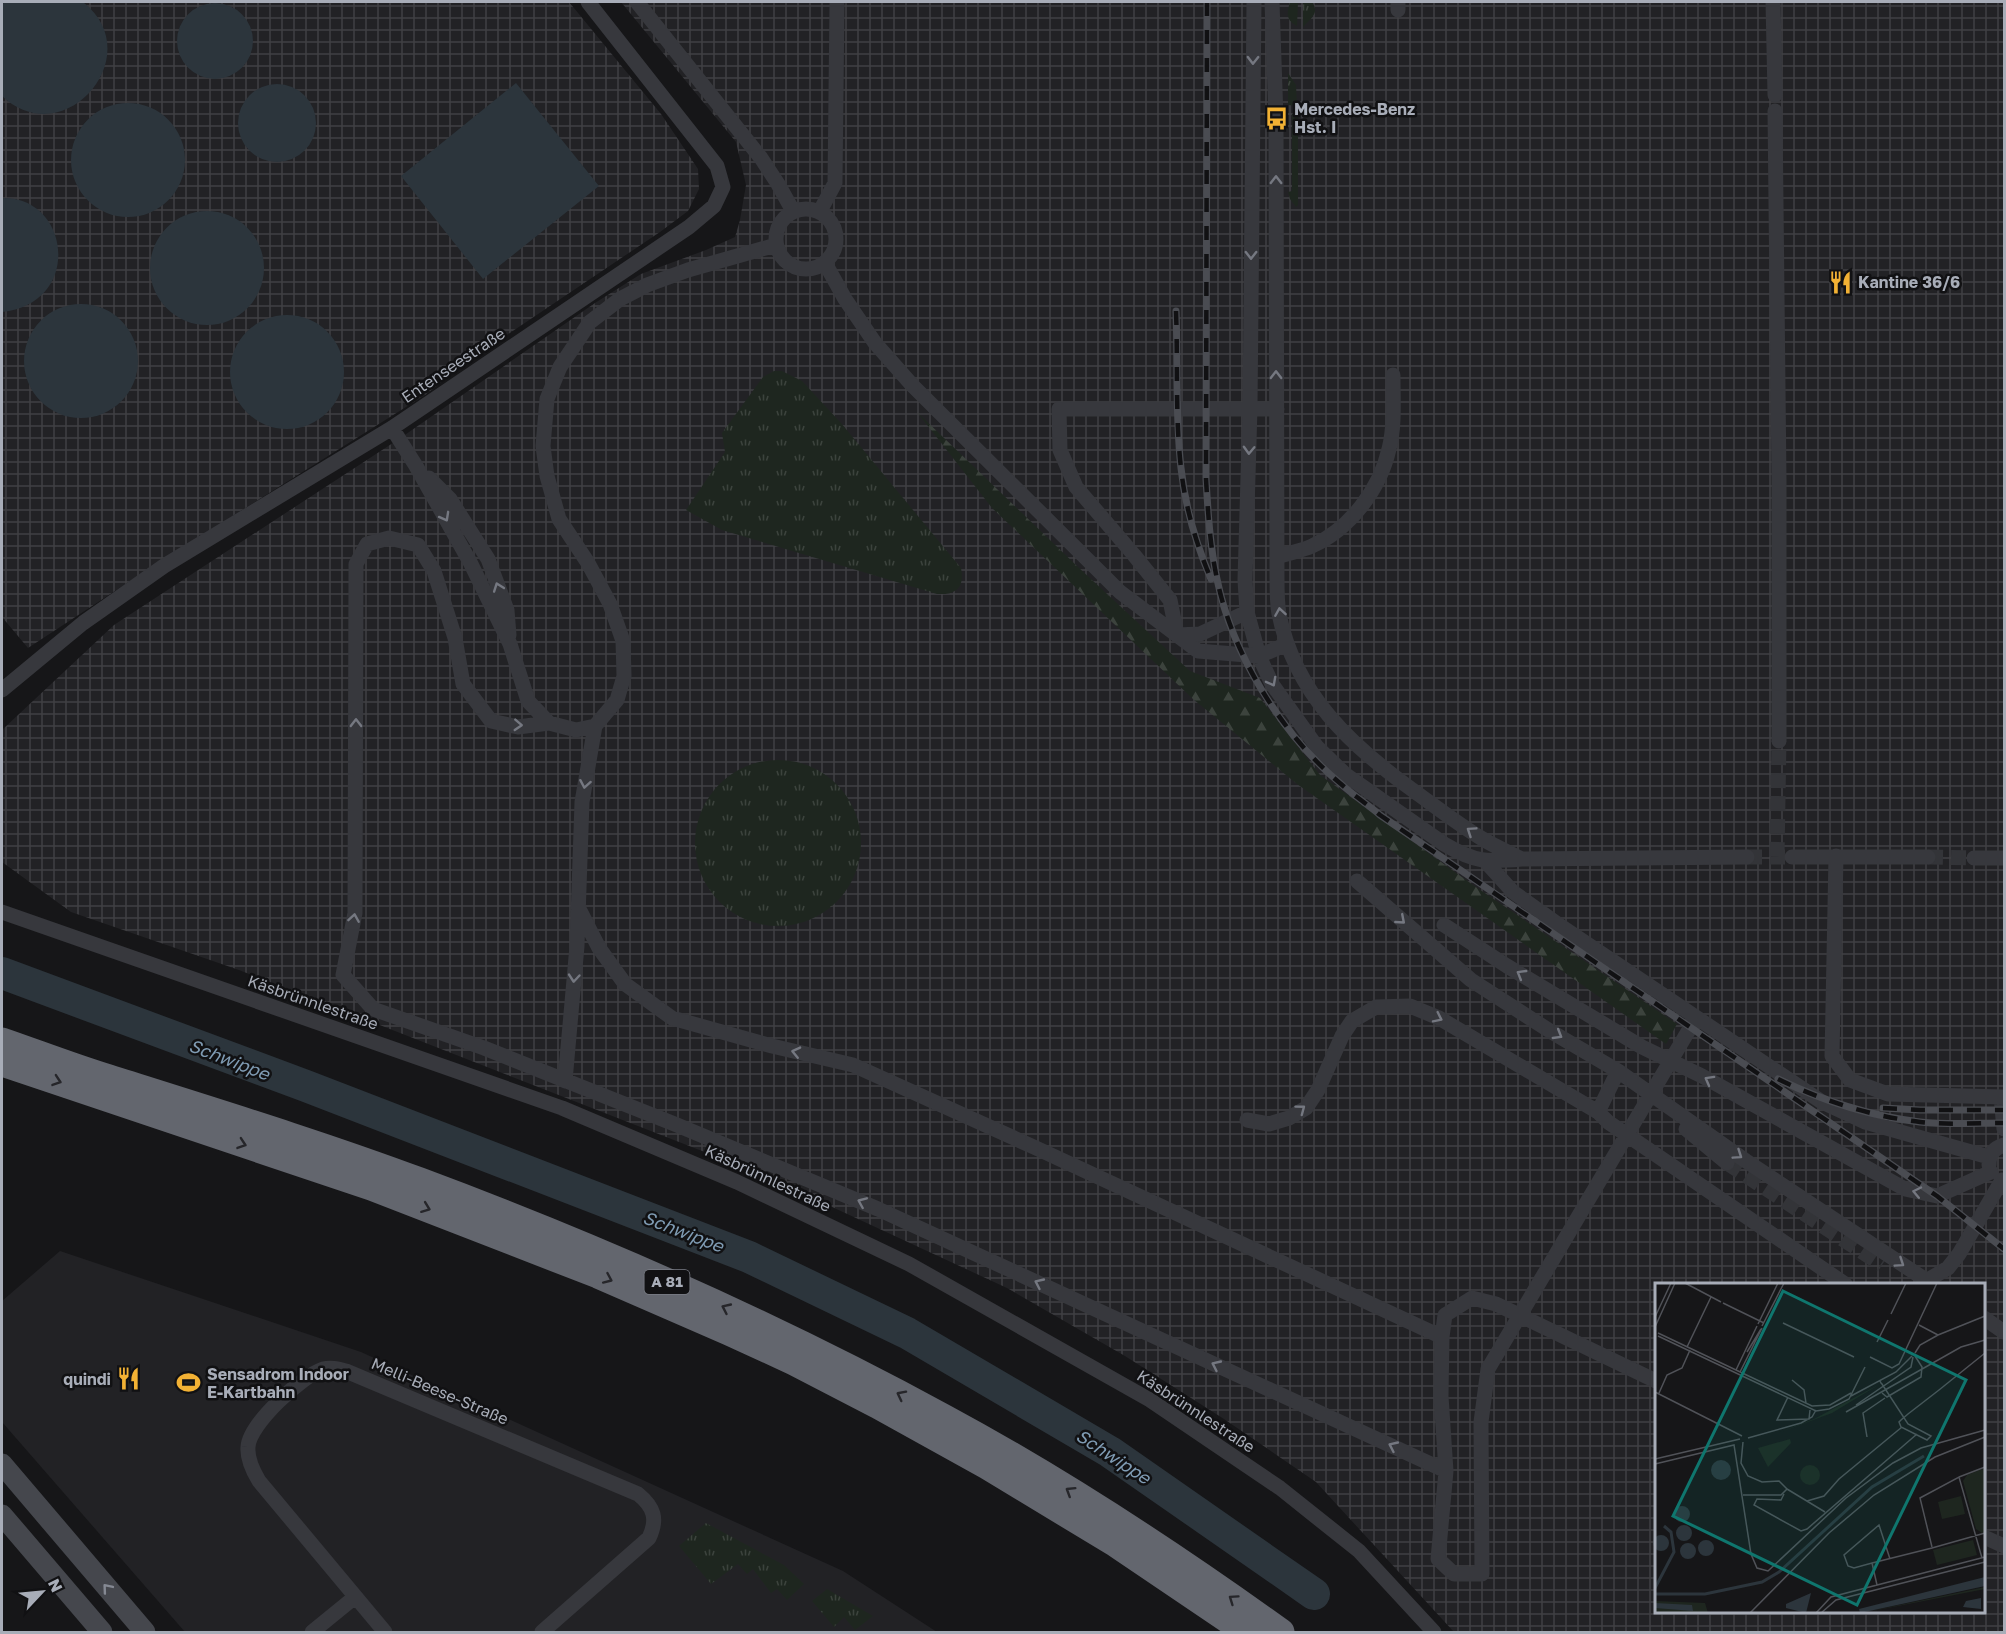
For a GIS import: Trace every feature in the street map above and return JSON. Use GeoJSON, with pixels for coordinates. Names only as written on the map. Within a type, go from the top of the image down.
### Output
{"type":"FeatureCollection","features":[{"type":"Feature","properties":{"kind":"highway","name":"A 81"},"geometry":{"type":"LineString","coordinates":[[2,1041],[418,1180],[594,1250],[719,1305],[946,1418],[1026,1464],[1150,1540],[1281,1632]]}},
{"type":"Feature","properties":{"kind":"highway","name":"A 81"},"geometry":{"type":"LineString","coordinates":[[2,1063],[371,1187],[598,1275],[750,1342],[877,1405],[1037,1495],[1116,1544],[1246,1632]]}},
{"type":"Feature","properties":{"kind":"main road"},"geometry":{"type":"LineString","coordinates":[[2,1464],[145,1632]]}},
{"type":"Feature","properties":{"kind":"main road"},"geometry":{"type":"LineString","coordinates":[[2,1515],[102,1632]]}},
{"type":"Feature","properties":{"kind":"street","name":"Entenseestraße"},"geometry":{"type":"LineString","coordinates":[[2,690],[83,623],[164,566],[395,434],[689,227],[714,206],[723,187],[717,166],[588,2]]}},
{"type":"Feature","properties":{"kind":"street"},"geometry":{"type":"LineString","coordinates":[[637,2],[761,158],[793,211]]}},
{"type":"Feature","properties":{"kind":"street"},"geometry":{"type":"LineString","coordinates":[[820,212],[836,183],[837,2]]}},
{"type":"Feature","properties":{"kind":"street"},"geometry":{"type":"LineString","coordinates":[[1254,2],[1250,408],[1245,580],[1247,612],[1259,656],[1272,684],[1317,747],[1346,775],[1461,854],[1486,862],[1522,859],[1748,857]]}},
{"type":"Feature","properties":{"kind":"street"},"geometry":{"type":"LineString","coordinates":[[1272,2],[1276,129],[1277,557],[1279,613],[1287,644],[1294,661],[1320,706],[1350,740],[1387,772],[1432,804],[1482,838],[1522,859]]}},
{"type":"Feature","properties":{"kind":"street"},"geometry":{"type":"LineString","coordinates":[[1773,2],[1775,94]]}},
{"type":"Feature","properties":{"kind":"street"},"geometry":{"type":"LineString","coordinates":[[1775,111],[1779,741]]}},
{"type":"Feature","properties":{"kind":"street"},"geometry":{"type":"LineString","coordinates":[[801,208],[811,208],[820,212],[834,226],[836,246],[832,255],[816,268],[806,270],[795,268],[786,263],[776,245],[775,235],[778,225],[784,217],[801,208]]}},
{"type":"Feature","properties":{"kind":"street"},"geometry":{"type":"LineString","coordinates":[[565,1081],[578,907],[582,802],[595,726],[617,700],[624,676],[623,641],[610,604],[588,563],[559,519],[547,476],[543,446],[547,399],[560,367],[590,322],[620,299],[647,285],[688,270],[776,245]]}},
{"type":"Feature","properties":{"kind":"street"},"geometry":{"type":"LineString","coordinates":[[825,263],[845,299],[875,343],[912,385],[1120,592],[1198,651],[1259,656],[1287,644]]}},
{"type":"Feature","properties":{"kind":"street"},"geometry":{"type":"LineString","coordinates":[[1277,557],[1312,546],[1350,521],[1381,475],[1389,448],[1393,420],[1393,375]]}},
{"type":"Feature","properties":{"kind":"street"},"geometry":{"type":"LineString","coordinates":[[1177,635],[1170,600],[1076,487],[1060,450],[1059,409],[1277,409]]}},
{"type":"Feature","properties":{"kind":"street"},"geometry":{"type":"LineString","coordinates":[[395,434],[416,466],[450,499],[488,559],[507,610],[510,644],[528,701],[549,723]]}},
{"type":"Feature","properties":{"kind":"street"},"geometry":{"type":"LineString","coordinates":[[595,726],[576,730],[549,723],[518,727],[491,721],[463,684],[455,638],[434,571],[418,545],[389,538],[366,544],[356,564],[355,913],[343,975],[373,1009],[484,1048],[878,1209],[1446,1471]]}},
{"type":"Feature","properties":{"kind":"street"},"geometry":{"type":"LineString","coordinates":[[1177,635],[1200,634],[1247,612]]}},
{"type":"Feature","properties":{"kind":"street"},"geometry":{"type":"LineString","coordinates":[[1836,856],[1832,1056],[1850,1080],[1888,1094],[2003,1097],[2004,1129]]}},
{"type":"Feature","properties":{"kind":"street"},"geometry":{"type":"LineString","coordinates":[[1792,857],[1928,857]]}},
{"type":"Feature","properties":{"kind":"street"},"geometry":{"type":"LineString","coordinates":[[1974,858],[2004,858]]}},
{"type":"Feature","properties":{"kind":"street"},"geometry":{"type":"LineString","coordinates":[[1486,862],[1513,892],[1822,1102],[1865,1122],[1997,1172]]}},
{"type":"Feature","properties":{"kind":"street"},"geometry":{"type":"LineString","coordinates":[[1357,882],[1471,980],[1618,1071],[1931,1283]]}},
{"type":"Feature","properties":{"kind":"street"},"geometry":{"type":"LineString","coordinates":[[578,907],[599,948],[625,984],[672,1018],[772,1047],[853,1065],[1442,1337]]}},
{"type":"Feature","properties":{"kind":"street","name":"Käsbrünnlestraße"},"geometry":{"type":"LineString","coordinates":[[2,912],[562,1108],[737,1182],[909,1264],[1150,1400],[1280,1488],[1359,1551],[1434,1632]]}},
{"type":"Feature","properties":{"kind":"street"},"geometry":{"type":"LineString","coordinates":[[1444,925],[1507,966],[1642,1047],[1702,1076],[1905,1189],[1937,1196],[1997,1172]]}},
{"type":"Feature","properties":{"kind":"street"},"geometry":{"type":"LineString","coordinates":[[1247,1120],[1269,1124],[1288,1118],[1306,1108],[1318,1090],[1342,1036],[1352,1021],[1376,1007],[1410,1006],[1439,1018],[1598,1112],[1608,1122],[1843,1283]]}},
{"type":"Feature","properties":{"kind":"street"},"geometry":{"type":"LineString","coordinates":[[1655,1381],[1496,1304],[1472,1298],[1445,1315],[1442,1337],[1441,1396],[1446,1471],[1438,1559],[1454,1574],[1482,1574],[1481,1422],[1488,1369],[1683,1040],[1696,1018]]}},
{"type":"Feature","properties":{"kind":"street"},"geometry":{"type":"LineString","coordinates":[[1598,1112],[1618,1071]]}},
{"type":"Feature","properties":{"kind":"street"},"geometry":{"type":"LineString","coordinates":[[1672,1109],[1686,1129],[1727,1163]]}},
{"type":"Feature","properties":{"kind":"street"},"geometry":{"type":"LineString","coordinates":[[1922,1283],[1948,1268],[1959,1254],[1997,1172],[1997,1148],[2004,1145]]}},
{"type":"Feature","properties":{"kind":"street"},"geometry":{"type":"LineString","coordinates":[[1985,1319],[2004,1332]]}},
{"type":"Feature","properties":{"kind":"street","name":"Melli-Beese-Straße"},"geometry":{"type":"LineString","coordinates":[[354,1597],[259,1481],[250,1464],[248,1447],[251,1432],[261,1418],[310,1375],[331,1368],[346,1371],[638,1494],[648,1502],[654,1515],[655,1526],[649,1538],[542,1632]]}},
{"type":"Feature","properties":{"kind":"street"},"geometry":{"type":"LineString","coordinates":[[1985,1537],[2004,1546]]}},
{"type":"Feature","properties":{"kind":"street"},"geometry":{"type":"LineString","coordinates":[[312,1632],[354,1597],[385,1632]]}},
{"type":"Feature","properties":{"kind":"shaded area"},"geometry":{"type":"Polygon","coordinates":[[[2,2],[569,2],[661,114],[698,169],[699,189],[688,211],[474,357],[425,395],[150,568],[28,648],[2,617],[2,2]]]}},
{"type":"Feature","properties":{"kind":"shaded area"},"geometry":{"type":"Polygon","coordinates":[[[5,2],[83,2],[101,23],[107,47],[103,70],[91,91],[73,106],[51,114],[26,111],[2,96],[2,4],[5,2]]]}},
{"type":"Feature","properties":{"kind":"shaded area"},"geometry":{"type":"Polygon","coordinates":[[[621,2],[2004,2],[2004,1632],[1454,1632],[1316,1482],[1224,1419],[1125,1356],[1007,1288],[761,1174],[239,970],[71,912],[2,862],[2,730],[114,625],[399,439],[595,303],[641,274],[735,237],[746,185],[736,142],[621,2]]]}},
{"type":"Feature","properties":{"kind":"shaded area"},"geometry":{"type":"Polygon","coordinates":[[[223,3],[236,9],[247,20],[253,33],[251,56],[236,73],[223,79],[207,79],[194,73],[179,56],[177,33],[183,20],[200,5],[223,3]]]}},
{"type":"Feature","properties":{"kind":"shaded area"},"geometry":{"type":"Polygon","coordinates":[[[516,83],[599,186],[483,279],[401,176],[516,83]]]}},
{"type":"Feature","properties":{"kind":"shaded area"},"geometry":{"type":"Polygon","coordinates":[[[277,84],[292,87],[304,96],[313,108],[316,123],[313,138],[304,150],[292,159],[277,162],[262,159],[250,150],[241,138],[238,123],[241,108],[250,96],[262,87],[277,84]]]}},
{"type":"Feature","properties":{"kind":"shaded area"},"geometry":{"type":"Polygon","coordinates":[[[128,103],[150,108],[168,120],[180,138],[185,160],[180,182],[168,200],[150,212],[128,217],[106,212],[88,200],[76,182],[71,160],[76,138],[88,120],[106,108],[128,103]]]}},
{"type":"Feature","properties":{"kind":"shaded area"},"geometry":{"type":"Polygon","coordinates":[[[2,198],[25,202],[42,214],[54,231],[58,251],[56,272],[46,291],[28,305],[2,312],[2,198]]]}},
{"type":"Feature","properties":{"kind":"shaded area"},"geometry":{"type":"Polygon","coordinates":[[[207,211],[229,216],[247,228],[259,246],[264,268],[259,290],[247,308],[229,320],[207,325],[185,320],[167,308],[155,290],[150,268],[155,246],[167,228],[185,216],[207,211]]]}},
{"type":"Feature","properties":{"kind":"shaded area"},"geometry":{"type":"Polygon","coordinates":[[[81,304],[103,309],[121,321],[133,339],[138,361],[133,383],[121,401],[103,413],[81,418],[59,413],[41,401],[29,383],[24,361],[29,339],[41,321],[59,309],[81,304]]]}},
{"type":"Feature","properties":{"kind":"shaded area"},"geometry":{"type":"Polygon","coordinates":[[[287,315],[309,320],[327,332],[339,350],[344,372],[339,394],[327,412],[309,424],[287,429],[265,424],[247,412],[235,394],[230,372],[235,350],[247,332],[265,320],[287,315]]]}},
{"type":"Feature","properties":{"kind":"shaded area"},"geometry":{"type":"Polygon","coordinates":[[[60,1251],[361,1352],[843,1571],[937,1632],[185,1632],[2,1422],[2,1301],[60,1251]]]}},
{"type":"Feature","properties":{"kind":"green space"},"geometry":{"type":"Polygon","coordinates":[[[1290,2],[1298,2],[1297,26],[1289,18],[1290,2]]]}},
{"type":"Feature","properties":{"kind":"green space"},"geometry":{"type":"Polygon","coordinates":[[[1303,2],[1312,2],[1315,12],[1303,27],[1303,2]]]}},
{"type":"Feature","properties":{"kind":"green space"},"geometry":{"type":"Polygon","coordinates":[[[1288,73],[1296,85],[1297,106],[1288,105],[1288,73]]]}},
{"type":"Feature","properties":{"kind":"green space"},"geometry":{"type":"Polygon","coordinates":[[[1292,114],[1298,114],[1298,205],[1296,207],[1288,192],[1292,191],[1292,114]]]}},
{"type":"Feature","properties":{"kind":"green space"},"geometry":{"type":"Polygon","coordinates":[[[774,371],[782,371],[802,381],[841,423],[961,568],[962,581],[958,589],[949,593],[937,594],[722,530],[686,510],[725,452],[722,433],[763,377],[774,371]]]}},
{"type":"Feature","properties":{"kind":"green space"},"geometry":{"type":"Polygon","coordinates":[[[917,412],[1190,671],[1260,698],[1320,775],[1473,885],[1677,1024],[1666,1044],[1297,784],[1193,699],[992,508],[917,412]]]}},
{"type":"Feature","properties":{"kind":"green space"},"geometry":{"type":"Polygon","coordinates":[[[778,760],[810,767],[824,774],[836,785],[847,797],[854,811],[861,843],[854,875],[847,889],[836,901],[824,912],[810,919],[778,926],[746,919],[732,912],[720,901],[709,889],[702,875],[695,843],[702,811],[709,797],[720,785],[732,774],[746,767],[778,760]]]}},
{"type":"Feature","properties":{"kind":"green space"},"geometry":{"type":"Polygon","coordinates":[[[706,1523],[784,1565],[804,1584],[787,1600],[777,1589],[771,1593],[753,1569],[747,1574],[738,1564],[711,1584],[679,1546],[706,1523]]]}},
{"type":"Feature","properties":{"kind":"green space"},"geometry":{"type":"Polygon","coordinates":[[[827,1589],[873,1616],[855,1630],[844,1617],[834,1627],[812,1601],[827,1589]]]}},
{"type":"Feature","properties":{"kind":"waterway","name":"Schwippe"},"geometry":{"type":"LineString","coordinates":[[2,973],[306,1086],[749,1257],[907,1333],[1110,1452],[1314,1594]]}},
{"type":"Feature","properties":{"kind":"tunnel"},"geometry":{"type":"LineString","coordinates":[[1777,857],[1779,741]]}},
{"type":"Feature","properties":{"kind":"tunnel"},"geometry":{"type":"LineString","coordinates":[[1747,857],[1786,857]]}},
{"type":"Feature","properties":{"kind":"tunnel"},"geometry":{"type":"LineString","coordinates":[[1928,857],[1974,858]]}},
{"type":"Feature","properties":{"kind":"tunnel"},"geometry":{"type":"LineString","coordinates":[[1727,1163],[1882,1265]]}},
{"type":"Feature","properties":{"kind":"railway"},"geometry":{"type":"LineString","coordinates":[[1207,2],[1206,479],[1209,517],[1215,567],[1224,607],[1234,636],[1262,691],[1299,742],[1319,764],[1380,815],[1937,1196],[2004,1249]]}},
{"type":"Feature","properties":{"kind":"railway"},"geometry":{"type":"LineString","coordinates":[[1176,311],[1178,429],[1183,482],[1192,525],[1211,579]]}},
{"type":"Feature","properties":{"kind":"railway"},"geometry":{"type":"LineString","coordinates":[[1778,1079],[1830,1101],[1883,1116],[1931,1123],[2004,1123]]}},
{"type":"Feature","properties":{"kind":"railway"},"geometry":{"type":"LineString","coordinates":[[1883,1108],[2004,1110]]}},
{"type":"Feature","properties":{"kind":"place","name":"Mercedes-Benz Hst. I"},"geometry":{"type":"Point","coordinates":[1276,118]}},
{"type":"Feature","properties":{"kind":"place","name":"Kantine 36/6"},"geometry":{"type":"Point","coordinates":[1840,282]}},
{"type":"Feature","properties":{"kind":"place","name":"quindi"},"geometry":{"type":"Point","coordinates":[129,1379]}},
{"type":"Feature","properties":{"kind":"place","name":"Sensadrom Indoor E-Kartbahn"},"geometry":{"type":"Point","coordinates":[189,1383]}}]}
